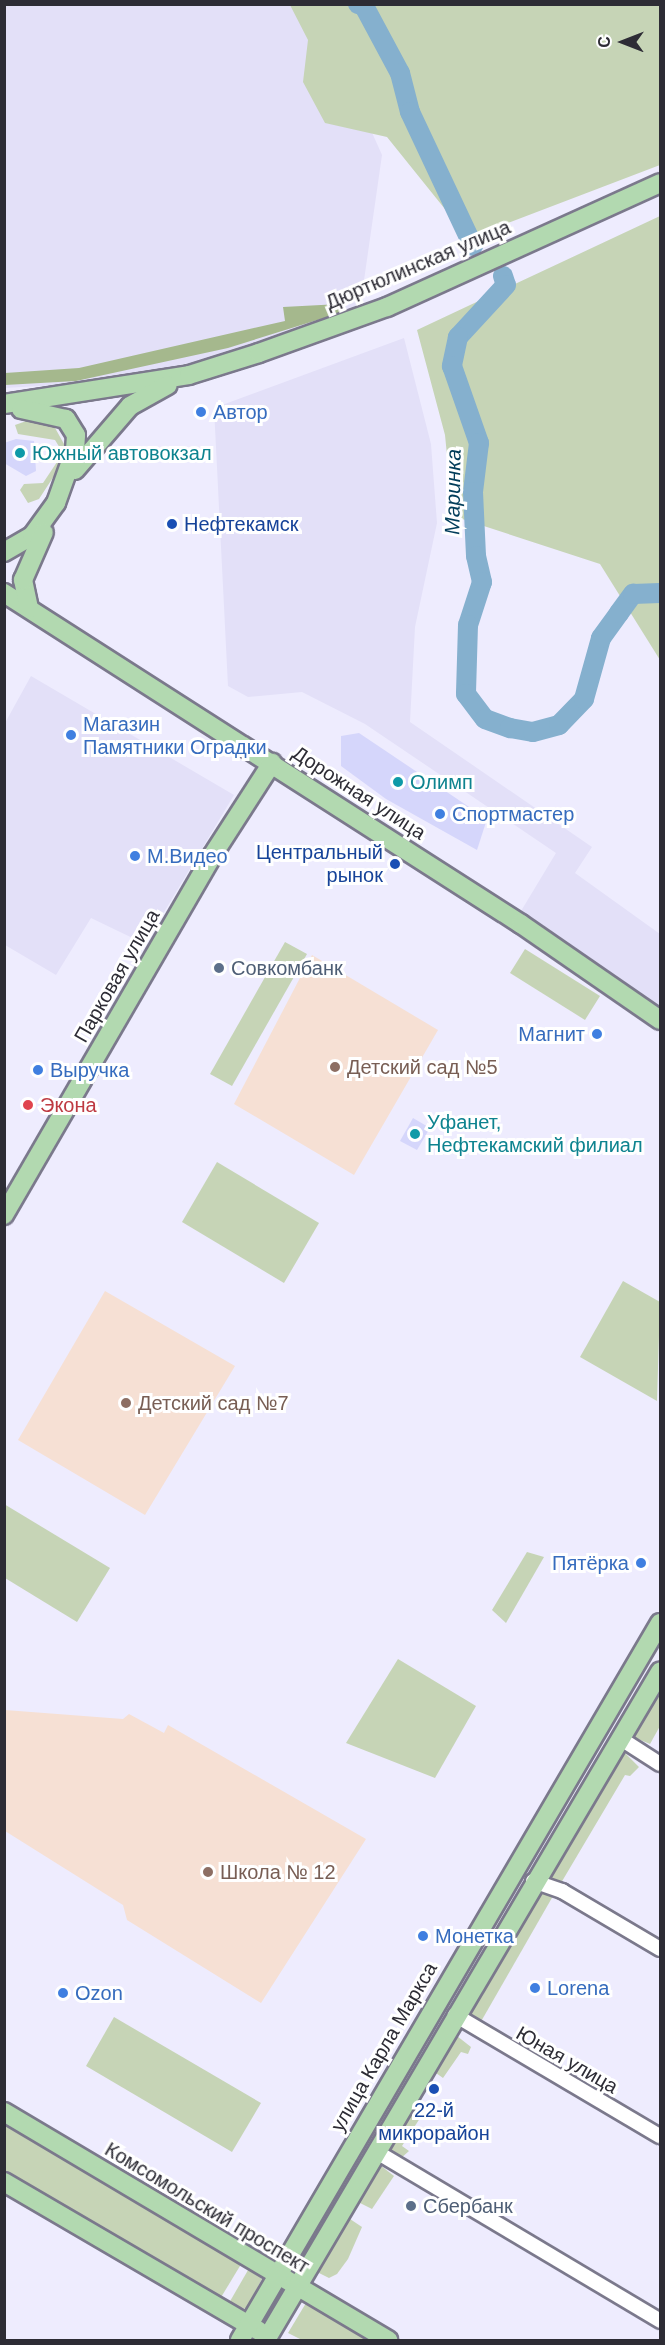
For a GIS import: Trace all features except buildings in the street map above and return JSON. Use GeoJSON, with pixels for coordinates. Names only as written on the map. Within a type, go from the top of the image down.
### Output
{"type":"FeatureCollection","features":[{"type":"Feature","properties":{"kind":"main road","name":"Дюртюлинская улица"},"geometry":{"type":"LineString","coordinates":[[189,375],[387,307],[660,183]]}},
{"type":"Feature","properties":{"kind":"main road"},"geometry":{"type":"LineString","coordinates":[[4,405],[189,375]]}},
{"type":"Feature","properties":{"kind":"main road"},"geometry":{"type":"LineString","coordinates":[[29,608],[25,573],[66,484],[101,435],[130,406],[189,375]]}},
{"type":"Feature","properties":{"kind":"main road"},"geometry":{"type":"LineString","coordinates":[[4,405],[56,414],[71,425],[75,450],[66,484]]}},
{"type":"Feature","properties":{"kind":"main road"},"geometry":{"type":"LineString","coordinates":[[4,552],[32,536],[56,503]]}},
{"type":"Feature","properties":{"kind":"main road","name":"Дорожная улица"},"geometry":{"type":"LineString","coordinates":[[4,593],[272,763],[660,1020]]}},
{"type":"Feature","properties":{"kind":"main road","name":"Парковая улица"},"geometry":{"type":"LineString","coordinates":[[4,1215],[212,856],[272,763]]}},
{"type":"Feature","properties":{"kind":"main road","name":"улица Карла Маркса"},"geometry":{"type":"LineString","coordinates":[[245,2333],[660,1623]]}},
{"type":"Feature","properties":{"kind":"main road"},"geometry":{"type":"LineString","coordinates":[[644,1651],[660,1661]]}},
{"type":"Feature","properties":{"kind":"main road"},"geometry":{"type":"LineString","coordinates":[[4,2182],[220,2308],[245,2333],[270,2339],[295,2287],[533,1881],[660,1672]]}},
{"type":"Feature","properties":{"kind":"main road","name":"Комсомольский проспект"},"geometry":{"type":"LineString","coordinates":[[4,2112],[277,2277],[388,2340]]}},
{"type":"Feature","properties":{"kind":"street"},"geometry":{"type":"LineString","coordinates":[[621,1739],[660,1764]]}},
{"type":"Feature","properties":{"kind":"street"},"geometry":{"type":"LineString","coordinates":[[533,1881],[562,1891],[660,1950]]}},
{"type":"Feature","properties":{"kind":"street","name":"Юная улица"},"geometry":{"type":"LineString","coordinates":[[455,2014],[660,2136]]}},
{"type":"Feature","properties":{"kind":"street"},"geometry":{"type":"LineString","coordinates":[[376,2152],[492,2218],[660,2321]]}},
{"type":"Feature","properties":{"kind":"shaded area"},"geometry":{"type":"Polygon","coordinates":[[[5,5],[315,5],[382,155],[360,308],[247,351],[91,383],[5,388],[5,5]]]}},
{"type":"Feature","properties":{"kind":"shaded area"},"geometry":{"type":"Polygon","coordinates":[[[404,338],[431,444],[437,523],[415,627],[410,722],[592,847],[575,873],[660,934],[660,1012],[518,916],[556,853],[365,724],[302,692],[248,697],[228,686],[214,408],[404,338]]]}},
{"type":"Feature","properties":{"kind":"shaded area"},"geometry":{"type":"Polygon","coordinates":[[[31,676],[234,795],[145,944],[91,918],[56,975],[5,945],[5,723],[31,676]]]}},
{"type":"Feature","properties":{"kind":"shaded area","name":"Детский сад №5"},"geometry":{"type":"Polygon","coordinates":[[[312,955],[438,1030],[354,1175],[234,1104],[312,955]]]}},
{"type":"Feature","properties":{"kind":"shaded area","name":"Детский сад №7"},"geometry":{"type":"Polygon","coordinates":[[[105,1291],[235,1366],[145,1515],[18,1440],[105,1291]]]}},
{"type":"Feature","properties":{"kind":"shaded area","name":"Школа № 12"},"geometry":{"type":"Polygon","coordinates":[[[5,1710],[123,1719],[129,1714],[164,1733],[168,1725],[366,1839],[261,2003],[127,1920],[123,1905],[5,1831],[5,1710]]]}},
{"type":"Feature","properties":{"kind":"green space"},"geometry":{"type":"Polygon","coordinates":[[[290,5],[660,5],[660,165],[490,230],[465,234],[387,137],[325,123],[303,82],[308,40],[290,5]]]}},
{"type":"Feature","properties":{"kind":"green space"},"geometry":{"type":"Polygon","coordinates":[[[660,216],[660,660],[600,564],[453,516],[445,435],[417,330],[660,216]]]}},
{"type":"Feature","properties":{"kind":"green space"},"geometry":{"type":"Polygon","coordinates":[[[340,304],[343,312],[228,348],[76,381],[5,385],[5,373],[79,368],[285,321],[283,307],[340,304]]]}},
{"type":"Feature","properties":{"kind":"green space"},"geometry":{"type":"Polygon","coordinates":[[[32,419],[54,426],[69,453],[39,499],[28,503],[20,490],[24,484],[43,483],[63,453],[55,440],[18,434],[15,425],[32,419]]]}},
{"type":"Feature","properties":{"kind":"green space"},"geometry":{"type":"Polygon","coordinates":[[[285,942],[307,954],[232,1086],[210,1074],[285,942]]]}},
{"type":"Feature","properties":{"kind":"green space"},"geometry":{"type":"Polygon","coordinates":[[[525,949],[600,996],[585,1020],[510,973],[525,949]]]}},
{"type":"Feature","properties":{"kind":"green space"},"geometry":{"type":"Polygon","coordinates":[[[217,1162],[319,1223],[284,1283],[182,1222],[217,1162]]]}},
{"type":"Feature","properties":{"kind":"green space"},"geometry":{"type":"Polygon","coordinates":[[[623,1281],[660,1302],[657,1401],[580,1357],[623,1281]]]}},
{"type":"Feature","properties":{"kind":"green space"},"geometry":{"type":"Polygon","coordinates":[[[4,1504],[110,1568],[77,1622],[5,1578],[4,1504]]]}},
{"type":"Feature","properties":{"kind":"green space"},"geometry":{"type":"Polygon","coordinates":[[[527,1552],[544,1557],[506,1623],[492,1610],[527,1552]]]}},
{"type":"Feature","properties":{"kind":"green space"},"geometry":{"type":"Polygon","coordinates":[[[398,1659],[476,1706],[435,1778],[346,1743],[398,1659]]]}},
{"type":"Feature","properties":{"kind":"green space"},"geometry":{"type":"Polygon","coordinates":[[[660,1693],[660,1726],[650,1744],[633,1737],[660,1693]]]}},
{"type":"Feature","properties":{"kind":"green space"},"geometry":{"type":"Polygon","coordinates":[[[624,1752],[639,1767],[630,1776],[625,1775],[561,1883],[550,1879],[624,1752]]]}},
{"type":"Feature","properties":{"kind":"green space"},"geometry":{"type":"Polygon","coordinates":[[[544,1890],[553,1896],[479,2025],[465,2017],[544,1890]]]}},
{"type":"Feature","properties":{"kind":"green space"},"geometry":{"type":"Polygon","coordinates":[[[114,2017],[261,2103],[232,2152],[86,2066],[114,2017]]]}},
{"type":"Feature","properties":{"kind":"green space"},"geometry":{"type":"Polygon","coordinates":[[[457,2036],[471,2047],[468,2054],[461,2052],[443,2078],[436,2073],[457,2036]]]}},
{"type":"Feature","properties":{"kind":"green space"},"geometry":{"type":"Polygon","coordinates":[[[414,2101],[424,2112],[402,2146],[409,2151],[400,2159],[385,2150],[414,2101]]]}},
{"type":"Feature","properties":{"kind":"green space"},"geometry":{"type":"Polygon","coordinates":[[[5,2122],[243,2261],[220,2299],[5,2171],[5,2122]]]}},
{"type":"Feature","properties":{"kind":"green space"},"geometry":{"type":"Polygon","coordinates":[[[380,2165],[394,2176],[372,2209],[356,2201],[380,2165]]]}},
{"type":"Feature","properties":{"kind":"green space"},"geometry":{"type":"Polygon","coordinates":[[[350,2219],[362,2227],[348,2259],[337,2274],[329,2278],[317,2272],[350,2219]]]}},
{"type":"Feature","properties":{"kind":"green space"},"geometry":{"type":"Polygon","coordinates":[[[251,2265],[262,2279],[246,2309],[229,2303],[251,2265]]]}},
{"type":"Feature","properties":{"kind":"green space"},"geometry":{"type":"Polygon","coordinates":[[[306,2303],[369,2340],[302,2340],[288,2333],[306,2303]]]}},
{"type":"Feature","properties":{"kind":"waterway","name":"Маринка"},"geometry":{"type":"LineString","coordinates":[[358,4],[364,6],[400,73],[410,112],[473,246]]}},
{"type":"Feature","properties":{"kind":"waterway","name":"Маринка"},"geometry":{"type":"LineString","coordinates":[[503,276],[506,285],[458,337],[452,366],[479,443],[473,492],[476,556],[482,582],[468,625],[466,694],[485,719],[510,728],[533,732],[559,725],[584,699],[601,638],[633,594],[660,593]]}},
{"type":"Feature","properties":{"kind":"place","name":"Автор"},"geometry":{"type":"Point","coordinates":[201,412]}},
{"type":"Feature","properties":{"kind":"place","name":"Южный автовокзал"},"geometry":{"type":"Point","coordinates":[20,453]}},
{"type":"Feature","properties":{"kind":"place","name":"Нефтекамск"},"geometry":{"type":"Point","coordinates":[172,524]}},
{"type":"Feature","properties":{"kind":"place","name":"Магазин Памятники Оградки"},"geometry":{"type":"Point","coordinates":[71,735]}},
{"type":"Feature","properties":{"kind":"place","name":"Олимп"},"geometry":{"type":"Point","coordinates":[398,782]}},
{"type":"Feature","properties":{"kind":"place","name":"Спортмастер"},"geometry":{"type":"Point","coordinates":[440,814]}},
{"type":"Feature","properties":{"kind":"place","name":"М.Видео"},"geometry":{"type":"Point","coordinates":[135,856]}},
{"type":"Feature","properties":{"kind":"place","name":"Центральный рынок"},"geometry":{"type":"Point","coordinates":[395,864]}},
{"type":"Feature","properties":{"kind":"place","name":"Совкомбанк"},"geometry":{"type":"Point","coordinates":[219,968]}},
{"type":"Feature","properties":{"kind":"place","name":"Магнит"},"geometry":{"type":"Point","coordinates":[597,1034]}},
{"type":"Feature","properties":{"kind":"place","name":"Детский сад №5"},"geometry":{"type":"Point","coordinates":[335,1067]}},
{"type":"Feature","properties":{"kind":"place","name":"Выручка"},"geometry":{"type":"Point","coordinates":[38,1070]}},
{"type":"Feature","properties":{"kind":"place","name":"Экона"},"geometry":{"type":"Point","coordinates":[28,1105]}},
{"type":"Feature","properties":{"kind":"place","name":"Уфанет, Нефтекамский филиал"},"geometry":{"type":"Point","coordinates":[415,1134]}},
{"type":"Feature","properties":{"kind":"place","name":"Детский сад №7"},"geometry":{"type":"Point","coordinates":[126,1403]}},
{"type":"Feature","properties":{"kind":"place","name":"Пятёрка"},"geometry":{"type":"Point","coordinates":[641,1563]}},
{"type":"Feature","properties":{"kind":"place","name":"Школа № 12"},"geometry":{"type":"Point","coordinates":[208,1872]}},
{"type":"Feature","properties":{"kind":"place","name":"Монетка"},"geometry":{"type":"Point","coordinates":[423,1936]}},
{"type":"Feature","properties":{"kind":"place","name":"Lorena"},"geometry":{"type":"Point","coordinates":[535,1988]}},
{"type":"Feature","properties":{"kind":"place","name":"Ozon"},"geometry":{"type":"Point","coordinates":[63,1993]}},
{"type":"Feature","properties":{"kind":"place","name":"22-й микрорайон"},"geometry":{"type":"Point","coordinates":[434,2089]}},
{"type":"Feature","properties":{"kind":"place","name":"Сбербанк"},"geometry":{"type":"Point","coordinates":[411,2206]}}]}
